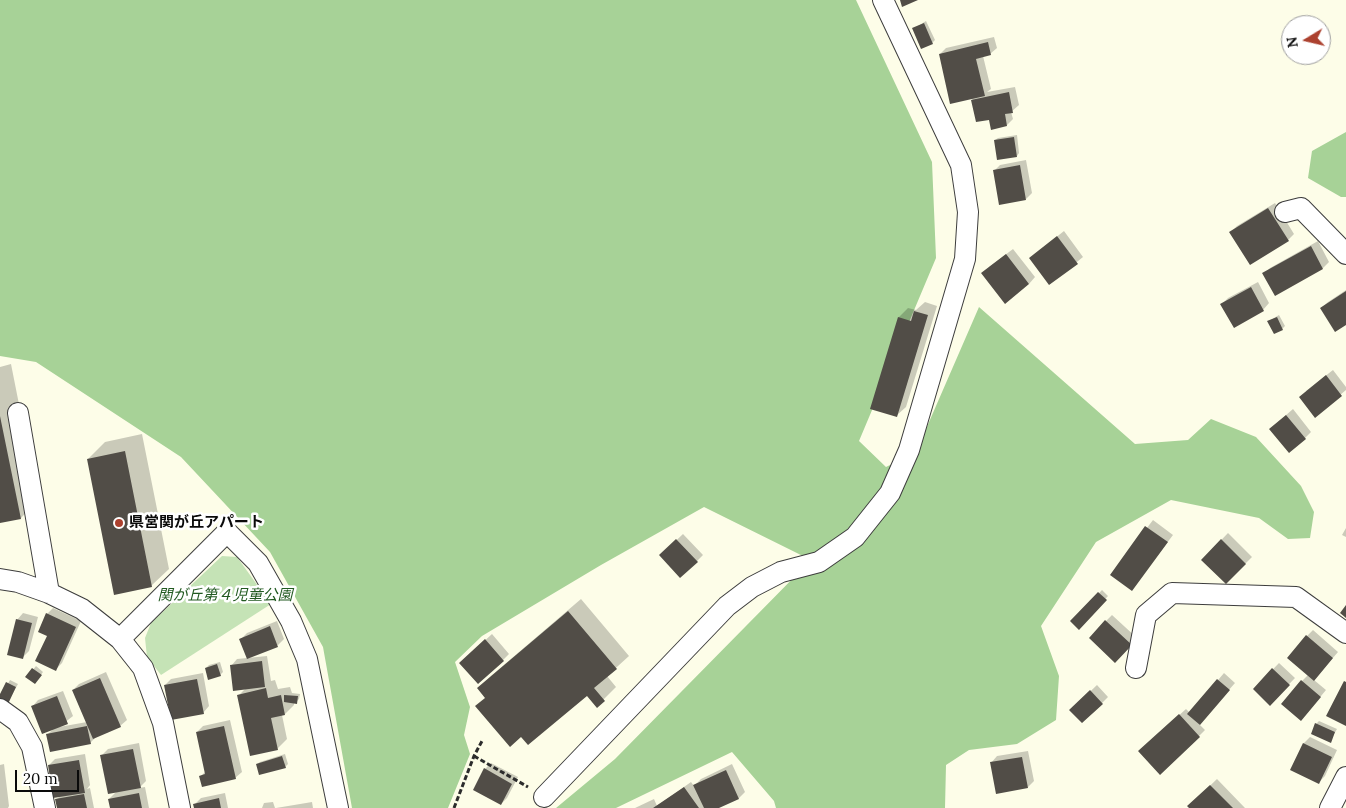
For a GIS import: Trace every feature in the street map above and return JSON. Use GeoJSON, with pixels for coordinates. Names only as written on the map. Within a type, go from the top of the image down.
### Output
{"type":"FeatureCollection","features":[{"type":"Feature","properties":{"kind":"street"},"geometry":{"type":"LineString","coordinates":[[544,797],[727,606],[752,587],[781,572],[819,562],[856,536],[890,493],[909,450],[965,259],[968,212],[961,165],[883,0]]}},
{"type":"Feature","properties":{"kind":"street"},"geometry":{"type":"LineString","coordinates":[[1285,212],[1301,208],[1346,254]]}},
{"type":"Feature","properties":{"kind":"street"},"geometry":{"type":"LineString","coordinates":[[18,413],[49,593]]}},
{"type":"Feature","properties":{"kind":"street"},"geometry":{"type":"LineString","coordinates":[[120,639],[227,532],[258,563],[291,621],[307,659],[338,808]]}},
{"type":"Feature","properties":{"kind":"street"},"geometry":{"type":"LineString","coordinates":[[0,579],[18,582],[49,593],[82,609],[120,639],[143,668],[163,723],[180,808]]}},
{"type":"Feature","properties":{"kind":"street"},"geometry":{"type":"LineString","coordinates":[[1136,668],[1146,615],[1172,593],[1296,597],[1346,633]]}},
{"type":"Feature","properties":{"kind":"street"},"geometry":{"type":"LineString","coordinates":[[0,709],[18,722],[32,747],[45,808]]}},
{"type":"Feature","properties":{"kind":"street"},"geometry":{"type":"LineString","coordinates":[[1330,808],[1346,777]]}},
{"type":"Feature","properties":{"kind":"path"},"geometry":{"type":"LineString","coordinates":[[454,808],[474,756],[482,741]]}},
{"type":"Feature","properties":{"kind":"path"},"geometry":{"type":"LineString","coordinates":[[474,756],[544,797]]}},
{"type":"Feature","properties":{"kind":"green space"},"geometry":{"type":"Polygon","coordinates":[[[0,0],[856,0],[932,162],[936,258],[859,441],[886,467],[916,452],[979,307],[1135,444],[1188,440],[1211,419],[1256,437],[1301,486],[1314,512],[1310,538],[1288,539],[1259,518],[1171,500],[1096,542],[1041,626],[1059,676],[1056,720],[1017,744],[969,750],[946,765],[945,808],[776,808],[774,801],[732,752],[616,808],[556,808],[615,759],[811,560],[704,507],[601,565],[482,636],[455,662],[470,707],[464,735],[470,754],[448,808],[352,808],[323,647],[270,552],[181,457],[36,362],[0,356],[0,0]]]}},
{"type":"Feature","properties":{"kind":"green space"},"geometry":{"type":"Polygon","coordinates":[[[1346,132],[1346,197],[1341,197],[1308,178],[1312,151],[1346,132]]]}},
{"type":"Feature","properties":{"kind":"green space","name":"関が丘第４児童公園"},"geometry":{"type":"Polygon","coordinates":[[[222,556],[237,557],[271,604],[161,675],[147,657],[145,638],[151,623],[222,556]]]}},
{"type":"Feature","properties":{"kind":"building"},"geometry":{"type":"Polygon","coordinates":[[[900,0],[918,0],[902,7],[900,0]]]}},
{"type":"Feature","properties":{"kind":"building"},"geometry":{"type":"Polygon","coordinates":[[[924,23],[933,44],[921,49],[912,28],[924,23]]]}},
{"type":"Feature","properties":{"kind":"building"},"geometry":{"type":"Polygon","coordinates":[[[988,42],[991,55],[976,59],[985,96],[950,104],[939,54],[988,42]]]}},
{"type":"Feature","properties":{"kind":"building"},"geometry":{"type":"Polygon","coordinates":[[[1009,92],[1013,113],[1005,114],[1007,126],[991,130],[989,120],[976,122],[971,100],[1009,92]]]}},
{"type":"Feature","properties":{"kind":"building"},"geometry":{"type":"Polygon","coordinates":[[[1014,137],[1017,157],[997,160],[994,140],[1014,137]]]}},
{"type":"Feature","properties":{"kind":"building"},"geometry":{"type":"Polygon","coordinates":[[[1020,165],[1026,200],[999,205],[993,170],[1020,165]]]}},
{"type":"Feature","properties":{"kind":"building"},"geometry":{"type":"Polygon","coordinates":[[[1268,208],[1289,241],[1250,265],[1229,232],[1268,208]]]}},
{"type":"Feature","properties":{"kind":"building"},"geometry":{"type":"Polygon","coordinates":[[[1057,236],[1078,264],[1049,285],[1029,258],[1057,236]]]}},
{"type":"Feature","properties":{"kind":"building"},"geometry":{"type":"Polygon","coordinates":[[[1311,246],[1323,269],[1275,296],[1262,273],[1311,246]]]}},
{"type":"Feature","properties":{"kind":"building"},"geometry":{"type":"Polygon","coordinates":[[[1006,254],[1029,284],[1005,304],[981,273],[1006,254]]]}},
{"type":"Feature","properties":{"kind":"building"},"geometry":{"type":"Polygon","coordinates":[[[1251,287],[1264,311],[1234,328],[1220,304],[1251,287]]]}},
{"type":"Feature","properties":{"kind":"building"},"geometry":{"type":"Polygon","coordinates":[[[1346,291],[1346,325],[1335,332],[1320,308],[1346,291]]]}},
{"type":"Feature","properties":{"kind":"building"},"geometry":{"type":"Polygon","coordinates":[[[914,311],[928,315],[897,417],[870,409],[898,317],[911,321],[914,311]]]}},
{"type":"Feature","properties":{"kind":"building"},"geometry":{"type":"Polygon","coordinates":[[[1277,317],[1283,330],[1274,334],[1267,321],[1277,317]]]}},
{"type":"Feature","properties":{"kind":"building"},"geometry":{"type":"Polygon","coordinates":[[[1326,375],[1342,396],[1315,418],[1299,397],[1326,375]]]}},
{"type":"Feature","properties":{"kind":"building"},"geometry":{"type":"Polygon","coordinates":[[[1286,415],[1306,439],[1289,453],[1269,429],[1286,415]]]}},
{"type":"Feature","properties":{"kind":"building"},"geometry":{"type":"Polygon","coordinates":[[[0,416],[21,519],[0,523],[0,416]]]}},
{"type":"Feature","properties":{"kind":"building","name":"県営関が丘アパート"},"geometry":{"type":"Polygon","coordinates":[[[125,451],[152,587],[114,595],[87,459],[125,451]]]}},
{"type":"Feature","properties":{"kind":"building"},"geometry":{"type":"Polygon","coordinates":[[[1145,526],[1168,542],[1132,591],[1110,575],[1145,526]]]}},
{"type":"Feature","properties":{"kind":"building"},"geometry":{"type":"Polygon","coordinates":[[[676,539],[698,562],[680,578],[659,555],[676,539]]]}},
{"type":"Feature","properties":{"kind":"building"},"geometry":{"type":"Polygon","coordinates":[[[1221,539],[1246,564],[1226,584],[1201,560],[1221,539]]]}},
{"type":"Feature","properties":{"kind":"building"},"geometry":{"type":"Polygon","coordinates":[[[1098,592],[1107,600],[1079,630],[1070,621],[1098,592]]]}},
{"type":"Feature","properties":{"kind":"building"},"geometry":{"type":"Polygon","coordinates":[[[1346,605],[1346,618],[1340,613],[1346,605]]]}},
{"type":"Feature","properties":{"kind":"building"},"geometry":{"type":"Polygon","coordinates":[[[568,611],[617,669],[594,688],[605,701],[597,708],[587,696],[528,745],[521,737],[510,747],[475,706],[485,698],[477,688],[568,611]]]}},
{"type":"Feature","properties":{"kind":"building"},"geometry":{"type":"Polygon","coordinates":[[[46,613],[76,627],[56,671],[35,661],[47,636],[38,632],[46,613]]]}},
{"type":"Feature","properties":{"kind":"building"},"geometry":{"type":"Polygon","coordinates":[[[16,619],[32,623],[23,659],[7,655],[16,619]]]}},
{"type":"Feature","properties":{"kind":"building"},"geometry":{"type":"Polygon","coordinates":[[[1105,620],[1132,645],[1115,663],[1089,638],[1105,620]]]}},
{"type":"Feature","properties":{"kind":"building"},"geometry":{"type":"Polygon","coordinates":[[[270,626],[278,647],[247,659],[239,639],[270,626]]]}},
{"type":"Feature","properties":{"kind":"building"},"geometry":{"type":"Polygon","coordinates":[[[1306,635],[1333,658],[1314,681],[1287,658],[1306,635]]]}},
{"type":"Feature","properties":{"kind":"building"},"geometry":{"type":"Polygon","coordinates":[[[485,639],[504,661],[478,684],[459,663],[485,639]]]}},
{"type":"Feature","properties":{"kind":"building"},"geometry":{"type":"Polygon","coordinates":[[[262,661],[265,687],[233,691],[230,665],[262,661]]]}},
{"type":"Feature","properties":{"kind":"building"},"geometry":{"type":"Polygon","coordinates":[[[217,664],[221,676],[208,680],[205,668],[217,664]]]}},
{"type":"Feature","properties":{"kind":"building"},"geometry":{"type":"Polygon","coordinates":[[[32,668],[42,675],[35,684],[25,677],[32,668]]]}},
{"type":"Feature","properties":{"kind":"building"},"geometry":{"type":"Polygon","coordinates":[[[1272,668],[1290,685],[1270,706],[1253,689],[1272,668]]]}},
{"type":"Feature","properties":{"kind":"building"},"geometry":{"type":"Polygon","coordinates":[[[100,678],[121,727],[93,739],[72,690],[100,678]]]}},
{"type":"Feature","properties":{"kind":"building"},"geometry":{"type":"Polygon","coordinates":[[[197,679],[204,714],[171,720],[164,685],[197,679]]]}},
{"type":"Feature","properties":{"kind":"building"},"geometry":{"type":"Polygon","coordinates":[[[1217,679],[1230,690],[1200,725],[1187,714],[1217,679]]]}},
{"type":"Feature","properties":{"kind":"building"},"geometry":{"type":"Polygon","coordinates":[[[1301,680],[1321,697],[1301,721],[1281,704],[1301,680]]]}},
{"type":"Feature","properties":{"kind":"building"},"geometry":{"type":"Polygon","coordinates":[[[1344,681],[1346,682],[1346,726],[1326,716],[1344,681]]]}},
{"type":"Feature","properties":{"kind":"building"},"geometry":{"type":"Polygon","coordinates":[[[6,682],[16,687],[8,704],[0,700],[0,694],[6,682]]]}},
{"type":"Feature","properties":{"kind":"building"},"geometry":{"type":"Polygon","coordinates":[[[266,688],[268,698],[281,695],[285,715],[271,718],[278,750],[250,756],[237,695],[266,688]]]}},
{"type":"Feature","properties":{"kind":"building"},"geometry":{"type":"Polygon","coordinates":[[[1090,690],[1103,704],[1082,723],[1069,710],[1090,690]]]}},
{"type":"Feature","properties":{"kind":"building"},"geometry":{"type":"Polygon","coordinates":[[[284,695],[298,696],[297,704],[284,702],[284,695]]]}},
{"type":"Feature","properties":{"kind":"building"},"geometry":{"type":"Polygon","coordinates":[[[57,696],[68,724],[42,734],[31,706],[57,696]]]}},
{"type":"Feature","properties":{"kind":"building"},"geometry":{"type":"Polygon","coordinates":[[[1179,714],[1200,737],[1160,775],[1138,751],[1179,714]]]}},
{"type":"Feature","properties":{"kind":"building"},"geometry":{"type":"Polygon","coordinates":[[[1315,723],[1335,732],[1331,743],[1311,734],[1315,723]]]}},
{"type":"Feature","properties":{"kind":"building"},"geometry":{"type":"Polygon","coordinates":[[[87,726],[91,744],[50,752],[46,734],[87,726]]]}},
{"type":"Feature","properties":{"kind":"building"},"geometry":{"type":"Polygon","coordinates":[[[224,726],[236,779],[202,787],[199,776],[205,774],[196,732],[224,726]]]}},
{"type":"Feature","properties":{"kind":"building"},"geometry":{"type":"Polygon","coordinates":[[[1303,743],[1332,757],[1319,784],[1290,770],[1303,743]]]}},
{"type":"Feature","properties":{"kind":"building"},"geometry":{"type":"Polygon","coordinates":[[[133,749],[141,788],[108,794],[100,755],[133,749]]]}},
{"type":"Feature","properties":{"kind":"building"},"geometry":{"type":"Polygon","coordinates":[[[282,756],[286,768],[259,775],[256,764],[282,756]]]}},
{"type":"Feature","properties":{"kind":"building"},"geometry":{"type":"Polygon","coordinates":[[[1022,757],[1028,788],[996,794],[990,762],[1022,757]]]}},
{"type":"Feature","properties":{"kind":"building"},"geometry":{"type":"Polygon","coordinates":[[[79,760],[85,793],[53,798],[48,765],[79,760]]]}},
{"type":"Feature","properties":{"kind":"building"},"geometry":{"type":"Polygon","coordinates":[[[484,768],[512,784],[501,805],[473,790],[484,768]]]}},
{"type":"Feature","properties":{"kind":"building"},"geometry":{"type":"Polygon","coordinates":[[[726,770],[739,799],[719,808],[704,808],[693,785],[726,770]]]}},
{"type":"Feature","properties":{"kind":"building"},"geometry":{"type":"Polygon","coordinates":[[[1210,785],[1233,808],[1189,808],[1187,806],[1210,785]]]}},
{"type":"Feature","properties":{"kind":"building"},"geometry":{"type":"Polygon","coordinates":[[[684,787],[699,808],[653,808],[684,787]]]}},
{"type":"Feature","properties":{"kind":"building"},"geometry":{"type":"Polygon","coordinates":[[[139,793],[142,808],[110,808],[108,799],[139,793]]]}},
{"type":"Feature","properties":{"kind":"building"},"geometry":{"type":"Polygon","coordinates":[[[84,794],[87,808],[57,808],[55,799],[84,794]]]}},
{"type":"Feature","properties":{"kind":"building"},"geometry":{"type":"Polygon","coordinates":[[[219,798],[221,808],[194,808],[193,804],[219,798]]]}},
{"type":"Feature","properties":{"kind":"place","name":"県営関が丘アパート"},"geometry":{"type":"Point","coordinates":[119,523]}}]}
